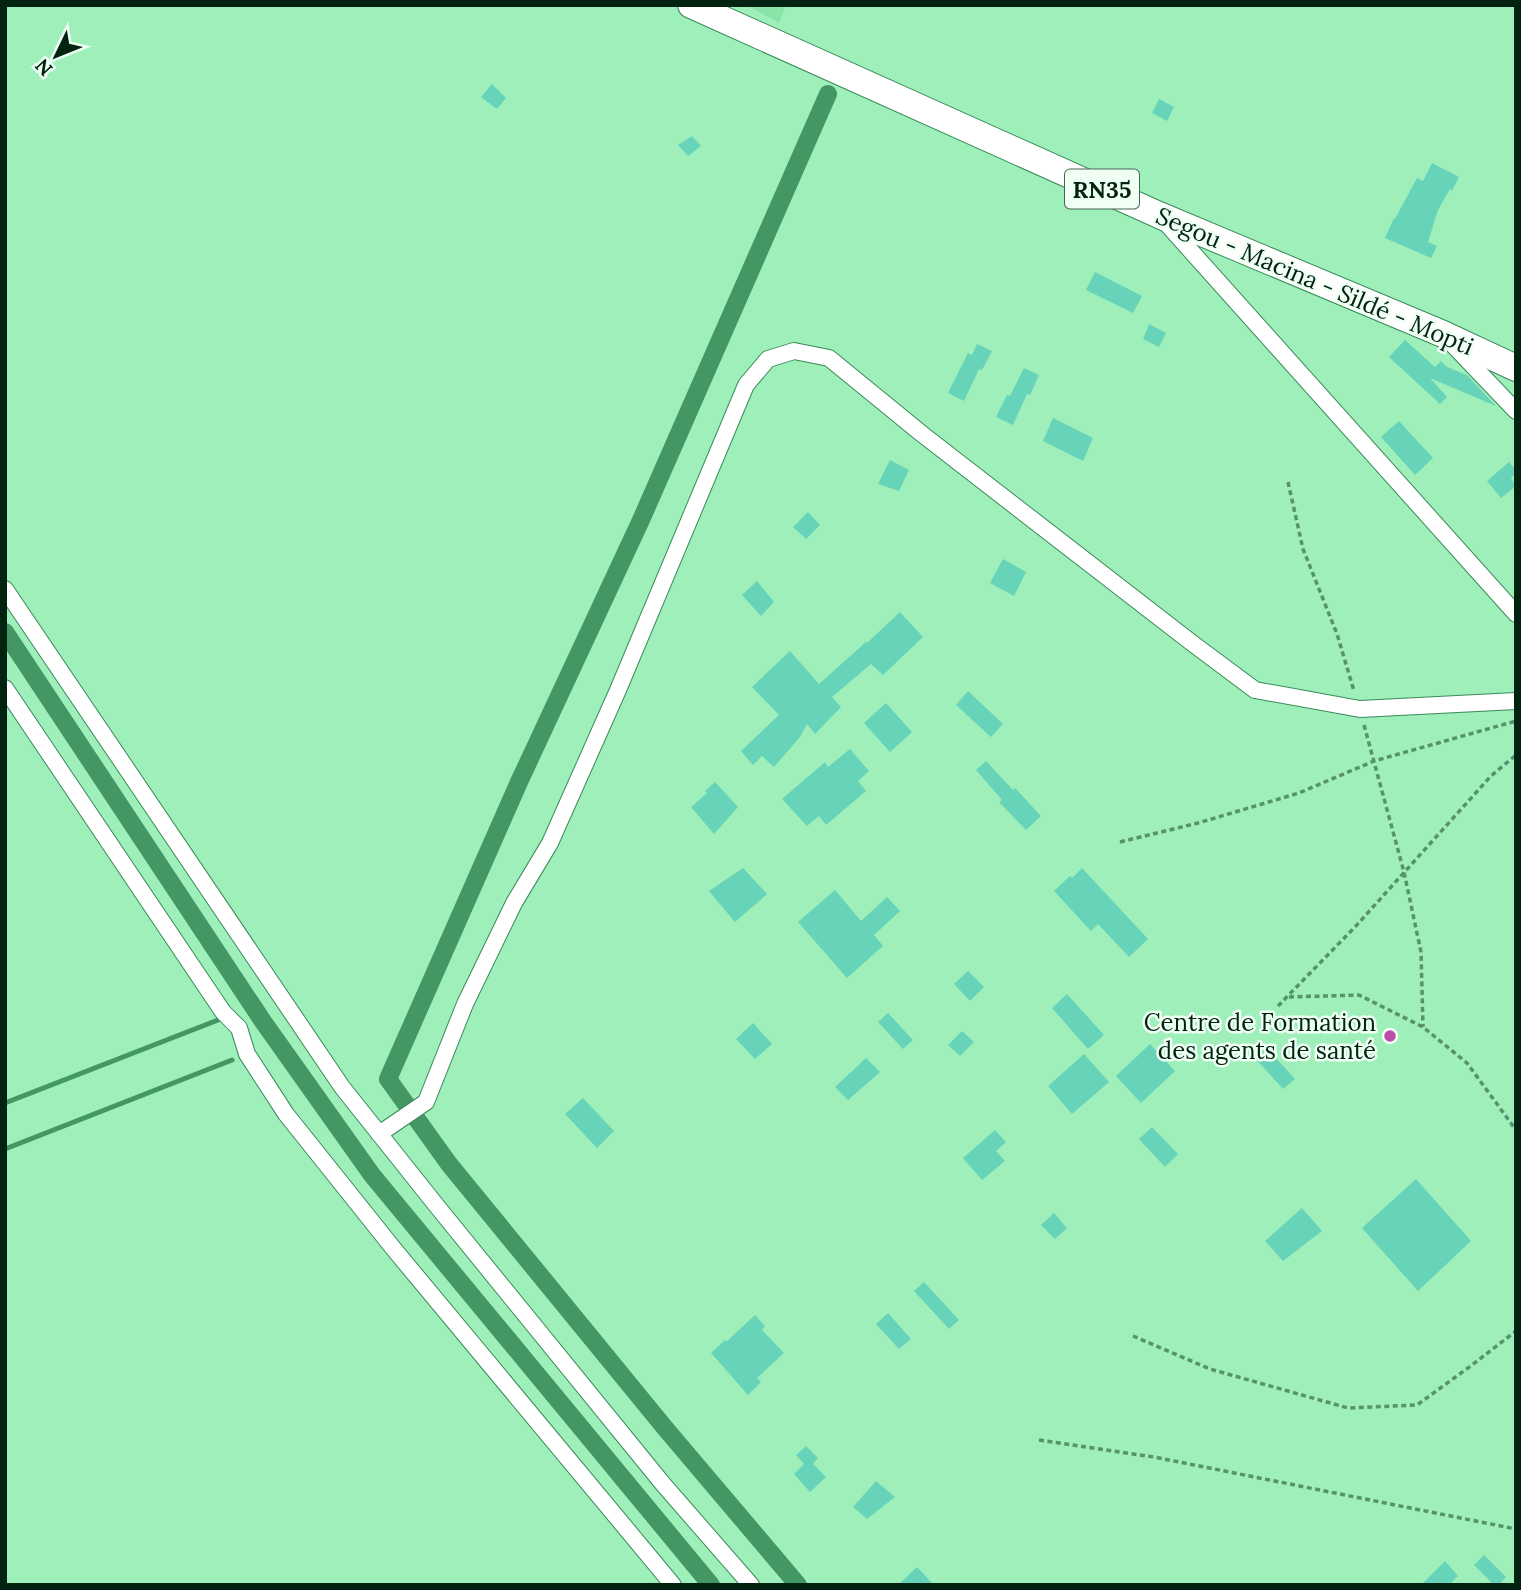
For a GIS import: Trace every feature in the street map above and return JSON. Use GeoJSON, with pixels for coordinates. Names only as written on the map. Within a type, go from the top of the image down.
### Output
{"type":"FeatureCollection","features":[{"type":"Feature","properties":{"kind":"main road","name":"Segou - Macina - Sildé - Mopti"},"geometry":{"type":"LineString","coordinates":[[691,5],[1159,215],[1443,334],[1516,368]]}},
{"type":"Feature","properties":{"kind":"street"},"geometry":{"type":"LineString","coordinates":[[1159,215],[1516,614]]}},
{"type":"Feature","properties":{"kind":"street"},"geometry":{"type":"LineString","coordinates":[[1443,334],[1516,411]]}},
{"type":"Feature","properties":{"kind":"street"},"geometry":{"type":"LineString","coordinates":[[379,1134],[426,1102],[465,1004],[514,903],[550,843],[573,792],[746,386],[768,359],[794,351],[829,358],[1255,690],[1360,709],[1516,701]]}},
{"type":"Feature","properties":{"kind":"street"},"geometry":{"type":"LineString","coordinates":[[5,589],[334,1076],[663,1484],[751,1585]]}},
{"type":"Feature","properties":{"kind":"street"},"geometry":{"type":"LineString","coordinates":[[5,688],[223,1012],[239,1028],[247,1054],[286,1114],[393,1248],[673,1585]]}},
{"type":"Feature","properties":{"kind":"path"},"geometry":{"type":"LineString","coordinates":[[1288,482],[1303,548],[1336,634],[1360,709],[1405,872],[1421,952],[1423,1027]]}},
{"type":"Feature","properties":{"kind":"path"},"geometry":{"type":"LineString","coordinates":[[1119,842],[1198,823],[1299,793],[1374,761],[1516,721]]}},
{"type":"Feature","properties":{"kind":"path"},"geometry":{"type":"LineString","coordinates":[[1279,1006],[1355,927],[1491,776],[1516,755]]}},
{"type":"Feature","properties":{"kind":"path"},"geometry":{"type":"LineString","coordinates":[[1287,997],[1360,995],[1423,1027],[1467,1063],[1516,1130]]}},
{"type":"Feature","properties":{"kind":"path"},"geometry":{"type":"LineString","coordinates":[[1133,1336],[1210,1368],[1348,1408],[1417,1405],[1516,1331]]}},
{"type":"Feature","properties":{"kind":"path"},"geometry":{"type":"LineString","coordinates":[[1039,1440],[1154,1457],[1516,1529]]}},
{"type":"Feature","properties":{"kind":"shaded area"},"geometry":{"type":"Polygon","coordinates":[[[746,5],[786,5],[779,23],[746,5]]]}},
{"type":"Feature","properties":{"kind":"building"},"geometry":{"type":"Polygon","coordinates":[[[492,84],[506,98],[497,109],[481,97],[492,84]]]}},
{"type":"Feature","properties":{"kind":"building"},"geometry":{"type":"Polygon","coordinates":[[[1159,99],[1174,107],[1167,121],[1152,113],[1159,99]]]}},
{"type":"Feature","properties":{"kind":"building"},"geometry":{"type":"Polygon","coordinates":[[[692,136],[701,146],[688,156],[678,145],[692,136]]]}},
{"type":"Feature","properties":{"kind":"building"},"geometry":{"type":"Polygon","coordinates":[[[1432,163],[1459,177],[1438,210],[1428,242],[1437,246],[1431,258],[1385,238],[1417,178],[1423,181],[1432,163]]]}},
{"type":"Feature","properties":{"kind":"building"},"geometry":{"type":"Polygon","coordinates":[[[1095,272],[1142,296],[1133,313],[1086,290],[1095,272]]]}},
{"type":"Feature","properties":{"kind":"building"},"geometry":{"type":"Polygon","coordinates":[[[1149,324],[1166,333],[1159,347],[1143,339],[1149,324]]]}},
{"type":"Feature","properties":{"kind":"building"},"geometry":{"type":"Polygon","coordinates":[[[1405,340],[1435,367],[1441,361],[1447,367],[1467,375],[1496,406],[1430,378],[1447,397],[1440,404],[1389,357],[1405,340]]]}},
{"type":"Feature","properties":{"kind":"building"},"geometry":{"type":"Polygon","coordinates":[[[977,344],[992,351],[982,370],[979,369],[964,401],[948,393],[968,353],[972,355],[977,344]]]}},
{"type":"Feature","properties":{"kind":"building"},"geometry":{"type":"Polygon","coordinates":[[[1024,368],[1039,375],[1013,425],[996,417],[1024,368]]]}},
{"type":"Feature","properties":{"kind":"building"},"geometry":{"type":"Polygon","coordinates":[[[1053,418],[1093,438],[1083,461],[1043,441],[1053,418]]]}},
{"type":"Feature","properties":{"kind":"building"},"geometry":{"type":"Polygon","coordinates":[[[1399,421],[1433,458],[1415,475],[1381,437],[1399,421]]]}},
{"type":"Feature","properties":{"kind":"building"},"geometry":{"type":"Polygon","coordinates":[[[890,460],[909,470],[899,491],[878,484],[890,460]]]}},
{"type":"Feature","properties":{"kind":"building"},"geometry":{"type":"Polygon","coordinates":[[[1509,462],[1516,470],[1511,478],[1516,486],[1501,498],[1487,481],[1509,462]]]}},
{"type":"Feature","properties":{"kind":"building"},"geometry":{"type":"Polygon","coordinates":[[[808,512],[820,525],[806,539],[793,527],[808,512]]]}},
{"type":"Feature","properties":{"kind":"building"},"geometry":{"type":"Polygon","coordinates":[[[1003,559],[1026,572],[1014,596],[990,583],[1003,559]]]}},
{"type":"Feature","properties":{"kind":"building"},"geometry":{"type":"Polygon","coordinates":[[[757,581],[774,602],[761,616],[742,595],[757,581]]]}},
{"type":"Feature","properties":{"kind":"building"},"geometry":{"type":"Polygon","coordinates":[[[900,612],[923,637],[883,675],[871,664],[832,697],[841,707],[815,734],[807,724],[800,737],[774,767],[762,756],[753,765],[741,751],[779,715],[752,687],[790,651],[819,684],[900,612]]]}},
{"type":"Feature","properties":{"kind":"building"},"geometry":{"type":"Polygon","coordinates":[[[968,691],[1003,724],[991,737],[956,705],[968,691]]]}},
{"type":"Feature","properties":{"kind":"building"},"geometry":{"type":"Polygon","coordinates":[[[886,703],[912,732],[890,752],[864,723],[886,703]]]}},
{"type":"Feature","properties":{"kind":"building"},"geometry":{"type":"Polygon","coordinates":[[[850,749],[869,771],[858,781],[866,791],[826,825],[819,816],[807,826],[782,799],[825,762],[828,767],[850,749]]]}},
{"type":"Feature","properties":{"kind":"building"},"geometry":{"type":"Polygon","coordinates":[[[986,761],[1041,816],[1026,830],[999,802],[1002,800],[976,770],[986,761]]]}},
{"type":"Feature","properties":{"kind":"building"},"geometry":{"type":"Polygon","coordinates":[[[715,782],[738,807],[714,834],[691,807],[715,782]]]}},
{"type":"Feature","properties":{"kind":"building"},"geometry":{"type":"Polygon","coordinates":[[[743,868],[767,894],[735,922],[709,891],[743,868]]]}},
{"type":"Feature","properties":{"kind":"building"},"geometry":{"type":"Polygon","coordinates":[[[1082,868],[1148,939],[1129,957],[1098,924],[1091,931],[1054,891],[1082,868]]]}},
{"type":"Feature","properties":{"kind":"building"},"geometry":{"type":"Polygon","coordinates":[[[835,890],[861,921],[887,897],[900,911],[874,935],[883,946],[847,978],[798,922],[835,890]]]}},
{"type":"Feature","properties":{"kind":"building"},"geometry":{"type":"Polygon","coordinates":[[[968,971],[984,987],[970,1001],[954,984],[968,971]]]}},
{"type":"Feature","properties":{"kind":"building"},"geometry":{"type":"Polygon","coordinates":[[[1067,994],[1104,1035],[1088,1049],[1052,1008],[1067,994]]]}},
{"type":"Feature","properties":{"kind":"building"},"geometry":{"type":"Polygon","coordinates":[[[888,1013],[913,1040],[903,1049],[878,1022],[888,1013]]]}},
{"type":"Feature","properties":{"kind":"building"},"geometry":{"type":"Polygon","coordinates":[[[753,1023],[772,1044],[755,1059],[736,1039],[753,1023]]]}},
{"type":"Feature","properties":{"kind":"building"},"geometry":{"type":"Polygon","coordinates":[[[962,1031],[974,1042],[960,1056],[948,1045],[962,1031]]]}},
{"type":"Feature","properties":{"kind":"building"},"geometry":{"type":"Polygon","coordinates":[[[1150,1044],[1175,1071],[1141,1103],[1116,1076],[1150,1044]]]}},
{"type":"Feature","properties":{"kind":"building"},"geometry":{"type":"Polygon","coordinates":[[[1266,1047],[1295,1079],[1283,1089],[1254,1057],[1266,1047]]]}},
{"type":"Feature","properties":{"kind":"building"},"geometry":{"type":"Polygon","coordinates":[[[1084,1054],[1109,1082],[1072,1114],[1048,1086],[1084,1054]]]}},
{"type":"Feature","properties":{"kind":"building"},"geometry":{"type":"Polygon","coordinates":[[[866,1058],[880,1072],[848,1100],[835,1087],[866,1058]]]}},
{"type":"Feature","properties":{"kind":"building"},"geometry":{"type":"Polygon","coordinates":[[[583,1098],[614,1131],[597,1148],[565,1114],[583,1098]]]}},
{"type":"Feature","properties":{"kind":"building"},"geometry":{"type":"Polygon","coordinates":[[[1152,1127],[1178,1154],[1165,1167],[1139,1139],[1152,1127]]]}},
{"type":"Feature","properties":{"kind":"building"},"geometry":{"type":"Polygon","coordinates":[[[995,1130],[1006,1142],[996,1151],[1005,1161],[982,1180],[963,1158],[995,1130]]]}},
{"type":"Feature","properties":{"kind":"building"},"geometry":{"type":"Polygon","coordinates":[[[1416,1179],[1471,1241],[1418,1291],[1362,1228],[1416,1179]]]}},
{"type":"Feature","properties":{"kind":"building"},"geometry":{"type":"Polygon","coordinates":[[[1302,1208],[1322,1231],[1283,1261],[1265,1241],[1302,1208]]]}},
{"type":"Feature","properties":{"kind":"building"},"geometry":{"type":"Polygon","coordinates":[[[1054,1213],[1067,1228],[1055,1239],[1041,1225],[1054,1213]]]}},
{"type":"Feature","properties":{"kind":"building"},"geometry":{"type":"Polygon","coordinates":[[[924,1282],[959,1320],[949,1329],[914,1291],[924,1282]]]}},
{"type":"Feature","properties":{"kind":"building"},"geometry":{"type":"Polygon","coordinates":[[[888,1313],[911,1339],[899,1349],[876,1324],[888,1313]]]}},
{"type":"Feature","properties":{"kind":"building"},"geometry":{"type":"Polygon","coordinates":[[[755,1315],[765,1326],[762,1330],[784,1353],[757,1378],[761,1382],[748,1395],[711,1353],[755,1315]]]}},
{"type":"Feature","properties":{"kind":"building"},"geometry":{"type":"Polygon","coordinates":[[[806,1446],[818,1458],[813,1464],[826,1477],[810,1492],[794,1474],[804,1464],[796,1455],[806,1446]]]}},
{"type":"Feature","properties":{"kind":"building"},"geometry":{"type":"Polygon","coordinates":[[[876,1481],[895,1497],[867,1519],[853,1507],[876,1481]]]}},
{"type":"Feature","properties":{"kind":"building"},"geometry":{"type":"Polygon","coordinates":[[[1484,1555],[1506,1577],[1498,1585],[1494,1585],[1474,1565],[1484,1555]]]}},
{"type":"Feature","properties":{"kind":"building"},"geometry":{"type":"Polygon","coordinates":[[[1445,1561],[1458,1576],[1449,1585],[1421,1585],[1445,1561]]]}},
{"type":"Feature","properties":{"kind":"building"},"geometry":{"type":"Polygon","coordinates":[[[917,1567],[934,1585],[898,1585],[917,1567]]]}},
{"type":"Feature","properties":{"kind":"waterway"},"geometry":{"type":"LineString","coordinates":[[798,1585],[665,1428],[449,1164],[388,1079],[519,782],[641,520],[828,94]]}},
{"type":"Feature","properties":{"kind":"waterway"},"geometry":{"type":"LineString","coordinates":[[5,632],[262,1020],[372,1175],[711,1585]]}},
{"type":"Feature","properties":{"kind":"waterway"},"geometry":{"type":"LineString","coordinates":[[5,1103],[218,1020]]}},
{"type":"Feature","properties":{"kind":"waterway"},"geometry":{"type":"LineString","coordinates":[[5,1149],[232,1060]]}},
{"type":"Feature","properties":{"kind":"place","name":"Centre de Formation des agents de santé"},"geometry":{"type":"Point","coordinates":[1390,1036]}}]}
